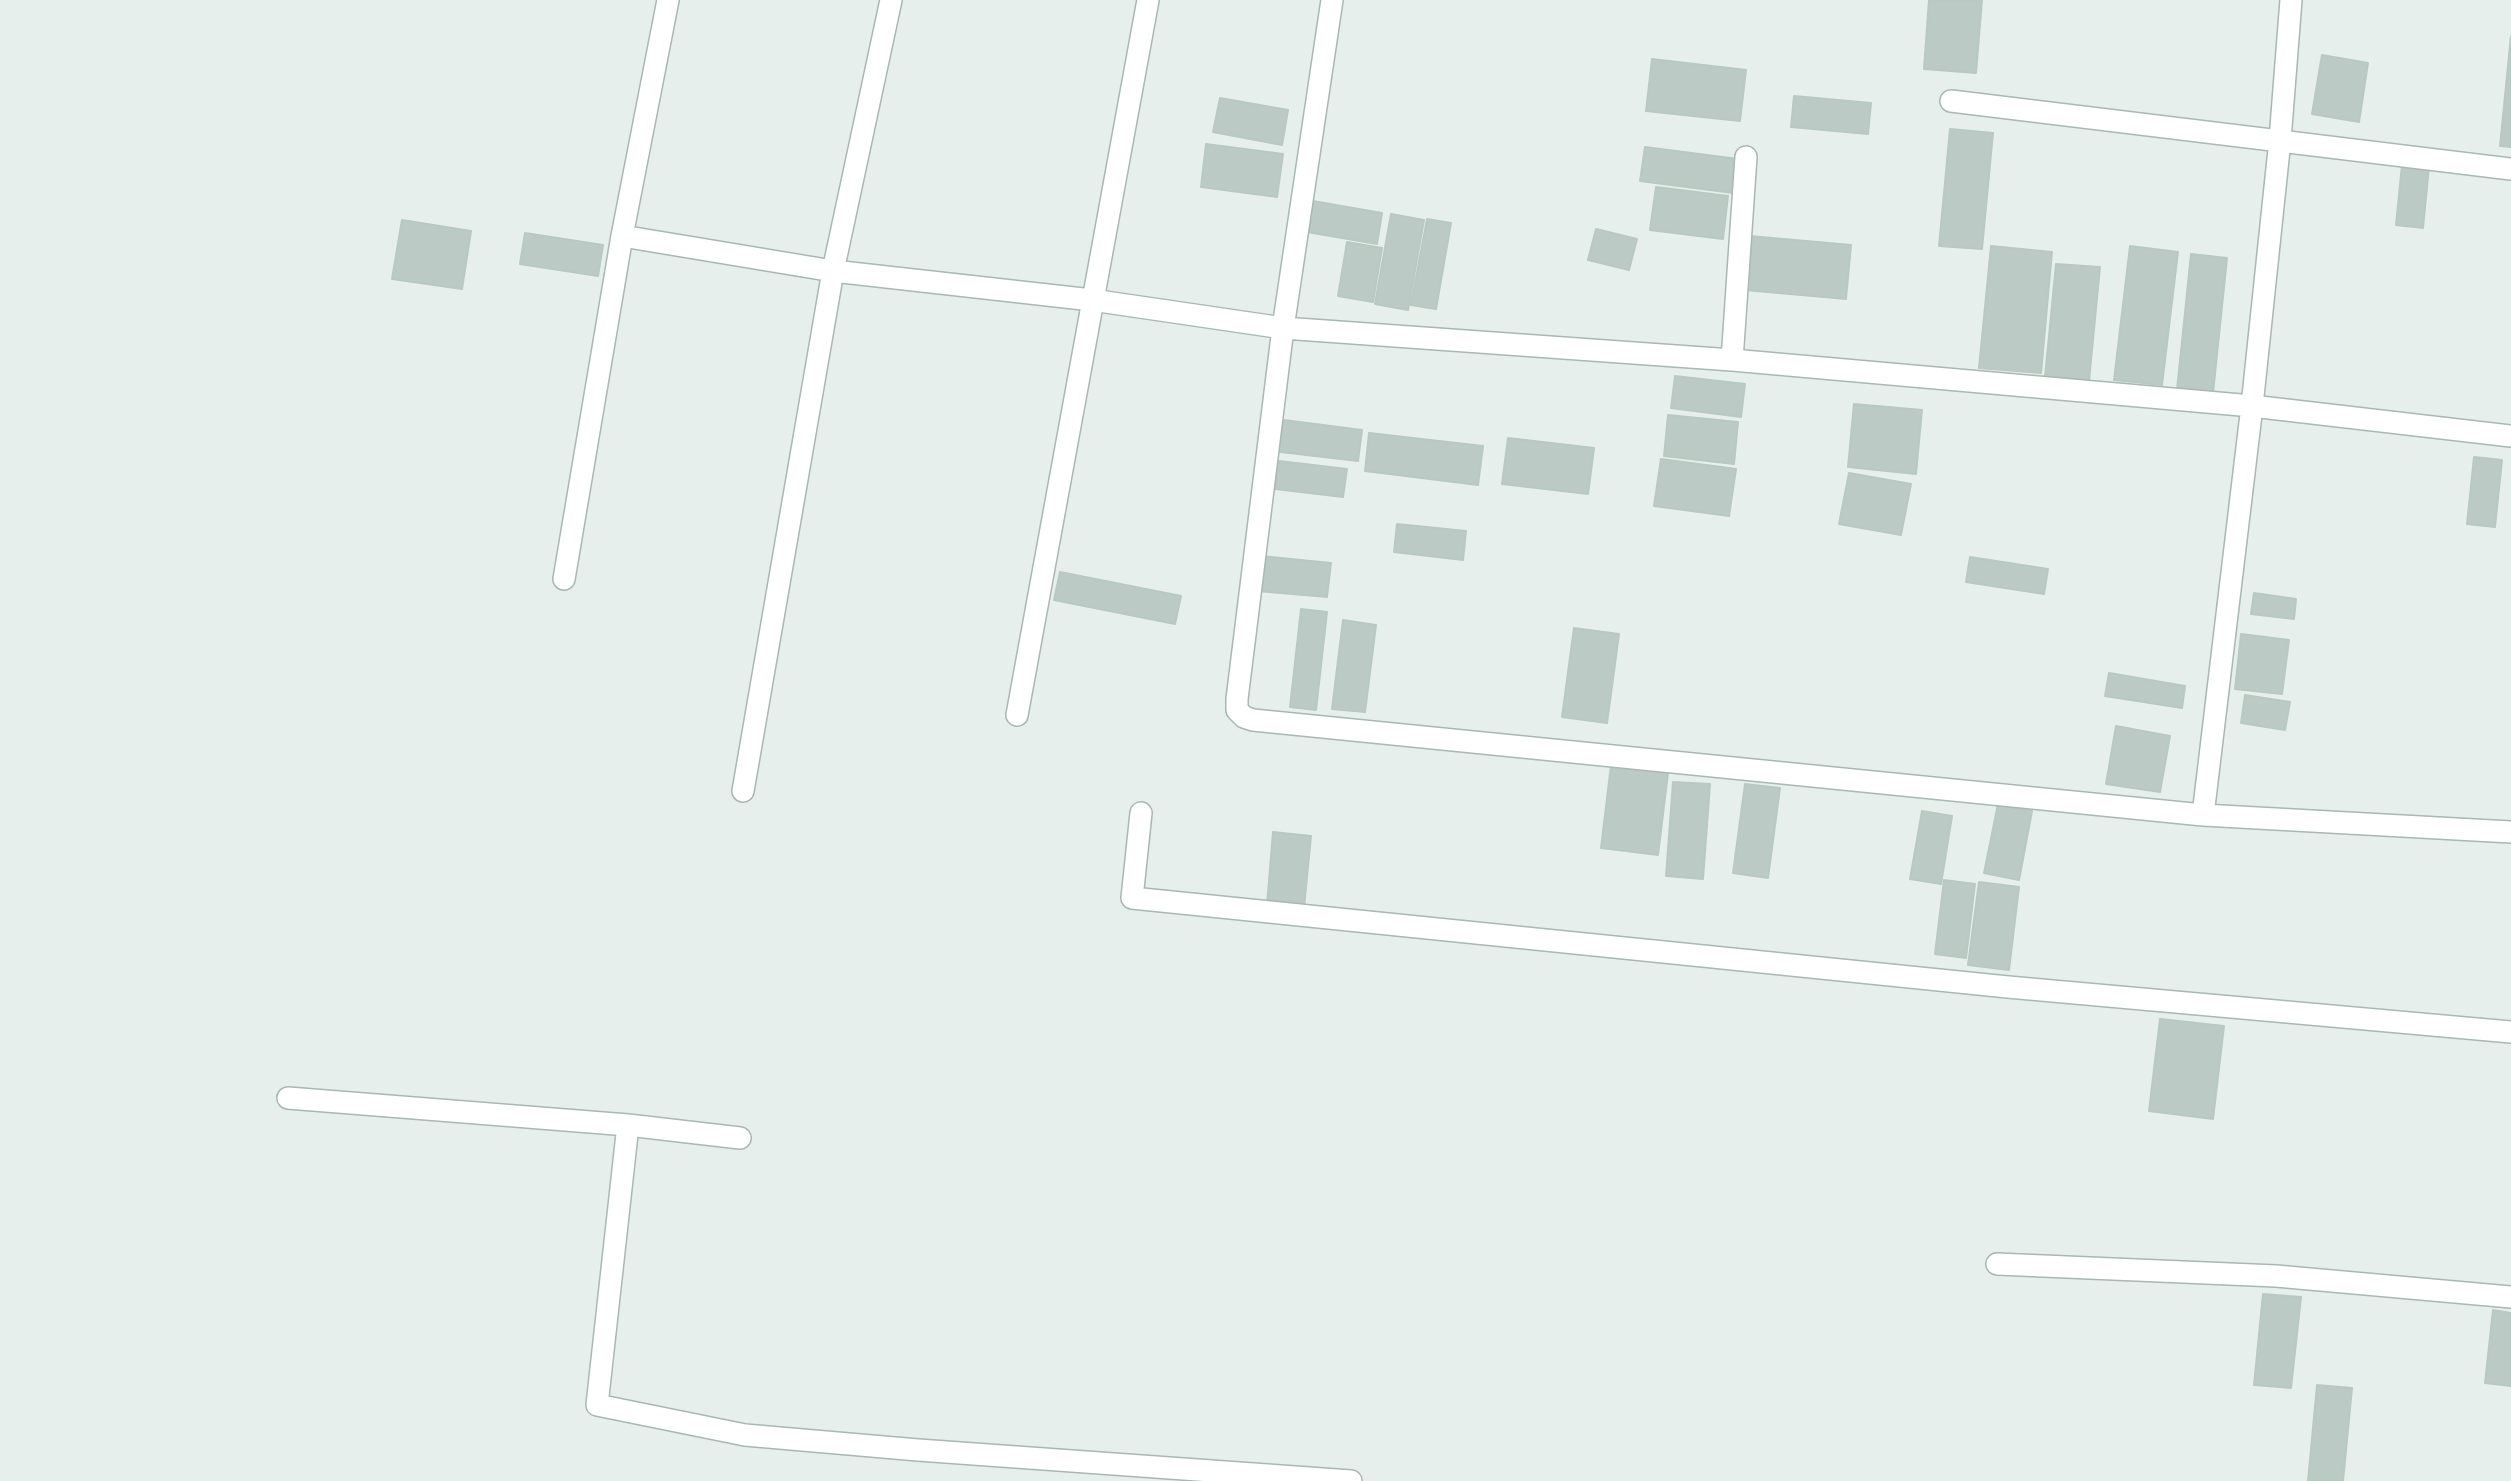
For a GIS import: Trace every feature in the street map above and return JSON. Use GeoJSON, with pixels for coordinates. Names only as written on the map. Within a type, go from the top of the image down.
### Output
{"type":"FeatureCollection","features":[{"type":"Feature","properties":{"kind":"street"},"geometry":{"type":"LineString","coordinates":[[564,579],[622,236],[668,0]]}},
{"type":"Feature","properties":{"kind":"street"},"geometry":{"type":"LineString","coordinates":[[743,791],[832,271],[891,0]]}},
{"type":"Feature","properties":{"kind":"street"},"geometry":{"type":"LineString","coordinates":[[1017,715],[1148,0]]}},
{"type":"Feature","properties":{"kind":"street"},"geometry":{"type":"LineString","coordinates":[[1332,0],[1283,328],[1237,699],[1237,710],[1244,718],[2203,815],[2511,832]]}},
{"type":"Feature","properties":{"kind":"street"},"geometry":{"type":"LineString","coordinates":[[2203,815],[2252,405],[2280,140],[2291,0]]}},
{"type":"Feature","properties":{"kind":"street"},"geometry":{"type":"LineString","coordinates":[[1951,101],[2511,169]]}},
{"type":"Feature","properties":{"kind":"street"},"geometry":{"type":"LineString","coordinates":[[1732,360],[1746,157]]}},
{"type":"Feature","properties":{"kind":"street"},"geometry":{"type":"LineString","coordinates":[[622,236],[832,271],[1092,300],[1283,328],[1732,360],[2252,405],[2511,436]]}},
{"type":"Feature","properties":{"kind":"street"},"geometry":{"type":"LineString","coordinates":[[1141,813],[1132,898],[2008,987],[2511,1032]]}},
{"type":"Feature","properties":{"kind":"street"},"geometry":{"type":"LineString","coordinates":[[288,1098],[628,1125],[740,1138]]}},
{"type":"Feature","properties":{"kind":"street"},"geometry":{"type":"LineString","coordinates":[[628,1125],[597,1405],[744,1435],[1351,1481]]}},
{"type":"Feature","properties":{"kind":"street"},"geometry":{"type":"LineString","coordinates":[[1997,1264],[2276,1276],[2511,1297]]}},
{"type":"Feature","properties":{"kind":"building"},"geometry":{"type":"Polygon","coordinates":[[[1929,0],[1982,0],[1976,73],[1924,69],[1929,0]]]}},
{"type":"Feature","properties":{"kind":"building"},"geometry":{"type":"Polygon","coordinates":[[[2511,36],[2511,147],[2500,146],[2511,36]]]}},
{"type":"Feature","properties":{"kind":"building"},"geometry":{"type":"Polygon","coordinates":[[[2322,55],[2368,63],[2359,122],[2312,114],[2322,55]]]}},
{"type":"Feature","properties":{"kind":"building"},"geometry":{"type":"Polygon","coordinates":[[[1652,59],[1746,70],[1740,121],[1646,111],[1652,59]]]}},
{"type":"Feature","properties":{"kind":"building"},"geometry":{"type":"Polygon","coordinates":[[[1794,96],[1871,103],[1868,134],[1791,127],[1794,96]]]}},
{"type":"Feature","properties":{"kind":"building"},"geometry":{"type":"Polygon","coordinates":[[[1220,98],[1288,110],[1282,145],[1213,132],[1220,98]]]}},
{"type":"Feature","properties":{"kind":"building"},"geometry":{"type":"Polygon","coordinates":[[[1950,129],[1993,133],[1982,249],[1939,246],[1950,129]]]}},
{"type":"Feature","properties":{"kind":"building"},"geometry":{"type":"Polygon","coordinates":[[[1206,144],[1283,154],[1277,197],[1201,187],[1206,144]]]}},
{"type":"Feature","properties":{"kind":"building"},"geometry":{"type":"Polygon","coordinates":[[[1645,147],[1738,159],[1733,193],[1640,181],[1645,147]]]}},
{"type":"Feature","properties":{"kind":"building"},"geometry":{"type":"Polygon","coordinates":[[[2402,165],[2429,167],[2423,228],[2396,225],[2402,165]]]}},
{"type":"Feature","properties":{"kind":"building"},"geometry":{"type":"Polygon","coordinates":[[[1656,187],[1728,196],[1723,239],[1650,230],[1656,187]]]}},
{"type":"Feature","properties":{"kind":"building"},"geometry":{"type":"Polygon","coordinates":[[[1307,200],[1382,213],[1377,244],[1301,231],[1307,200]]]}},
{"type":"Feature","properties":{"kind":"building"},"geometry":{"type":"Polygon","coordinates":[[[1391,214],[1424,220],[1408,310],[1375,304],[1391,214]]]}},
{"type":"Feature","properties":{"kind":"building"},"geometry":{"type":"Polygon","coordinates":[[[1427,219],[1451,223],[1436,309],[1411,305],[1427,219]]]}},
{"type":"Feature","properties":{"kind":"building"},"geometry":{"type":"Polygon","coordinates":[[[402,220],[471,231],[462,289],[392,279],[402,220]]]}},
{"type":"Feature","properties":{"kind":"building"},"geometry":{"type":"Polygon","coordinates":[[[1596,229],[1637,239],[1629,270],[1588,260],[1596,229]]]}},
{"type":"Feature","properties":{"kind":"building"},"geometry":{"type":"Polygon","coordinates":[[[525,233],[603,245],[598,276],[520,264],[525,233]]]}},
{"type":"Feature","properties":{"kind":"building"},"geometry":{"type":"Polygon","coordinates":[[[1750,236],[1851,245],[1846,299],[1745,290],[1750,236]]]}},
{"type":"Feature","properties":{"kind":"building"},"geometry":{"type":"Polygon","coordinates":[[[1347,242],[1382,248],[1373,302],[1338,296],[1347,242]]]}},
{"type":"Feature","properties":{"kind":"building"},"geometry":{"type":"Polygon","coordinates":[[[1991,246],[2052,252],[2041,373],[1979,368],[1991,246]]]}},
{"type":"Feature","properties":{"kind":"building"},"geometry":{"type":"Polygon","coordinates":[[[2130,246],[2178,252],[2162,385],[2114,380],[2130,246]]]}},
{"type":"Feature","properties":{"kind":"building"},"geometry":{"type":"Polygon","coordinates":[[[2191,254],[2227,258],[2213,393],[2177,390],[2191,254]]]}},
{"type":"Feature","properties":{"kind":"building"},"geometry":{"type":"Polygon","coordinates":[[[2056,264],[2100,267],[2089,381],[2045,377],[2056,264]]]}},
{"type":"Feature","properties":{"kind":"building"},"geometry":{"type":"Polygon","coordinates":[[[1675,376],[1745,384],[1741,417],[1671,408],[1675,376]]]}},
{"type":"Feature","properties":{"kind":"building"},"geometry":{"type":"Polygon","coordinates":[[[1854,404],[1922,410],[1916,474],[1848,467],[1854,404]]]}},
{"type":"Feature","properties":{"kind":"building"},"geometry":{"type":"Polygon","coordinates":[[[1668,415],[1738,422],[1734,464],[1664,456],[1668,415]]]}},
{"type":"Feature","properties":{"kind":"building"},"geometry":{"type":"Polygon","coordinates":[[[1276,419],[1362,430],[1358,461],[1272,451],[1276,419]]]}},
{"type":"Feature","properties":{"kind":"building"},"geometry":{"type":"Polygon","coordinates":[[[1369,433],[1483,446],[1478,485],[1365,471],[1369,433]]]}},
{"type":"Feature","properties":{"kind":"building"},"geometry":{"type":"Polygon","coordinates":[[[1508,438],[1594,448],[1588,494],[1502,484],[1508,438]]]}},
{"type":"Feature","properties":{"kind":"building"},"geometry":{"type":"Polygon","coordinates":[[[2474,457],[2502,460],[2495,527],[2467,524],[2474,457]]]}},
{"type":"Feature","properties":{"kind":"building"},"geometry":{"type":"Polygon","coordinates":[[[1661,459],[1736,469],[1729,516],[1654,506],[1661,459]]]}},
{"type":"Feature","properties":{"kind":"building"},"geometry":{"type":"Polygon","coordinates":[[[1279,461],[1347,469],[1343,497],[1275,489],[1279,461]]]}},
{"type":"Feature","properties":{"kind":"building"},"geometry":{"type":"Polygon","coordinates":[[[1849,473],[1911,484],[1901,535],[1839,524],[1849,473]]]}},
{"type":"Feature","properties":{"kind":"building"},"geometry":{"type":"Polygon","coordinates":[[[1397,524],[1466,531],[1463,560],[1394,552],[1397,524]]]}},
{"type":"Feature","properties":{"kind":"building"},"geometry":{"type":"Polygon","coordinates":[[[1261,556],[1331,563],[1327,597],[1257,591],[1261,556]]]}},
{"type":"Feature","properties":{"kind":"building"},"geometry":{"type":"Polygon","coordinates":[[[1970,557],[2048,569],[2044,594],[1966,582],[1970,557]]]}},
{"type":"Feature","properties":{"kind":"building"},"geometry":{"type":"Polygon","coordinates":[[[1060,572],[1181,596],[1175,624],[1054,600],[1060,572]]]}},
{"type":"Feature","properties":{"kind":"building"},"geometry":{"type":"Polygon","coordinates":[[[2254,593],[2296,599],[2294,619],[2251,614],[2254,593]]]}},
{"type":"Feature","properties":{"kind":"building"},"geometry":{"type":"Polygon","coordinates":[[[1301,609],[1327,612],[1316,710],[1290,707],[1301,609]]]}},
{"type":"Feature","properties":{"kind":"building"},"geometry":{"type":"Polygon","coordinates":[[[1343,620],[1376,625],[1365,712],[1332,709],[1343,620]]]}},
{"type":"Feature","properties":{"kind":"building"},"geometry":{"type":"Polygon","coordinates":[[[1574,628],[1619,634],[1607,723],[1562,717],[1574,628]]]}},
{"type":"Feature","properties":{"kind":"building"},"geometry":{"type":"Polygon","coordinates":[[[2241,634],[2289,640],[2282,694],[2235,689],[2241,634]]]}},
{"type":"Feature","properties":{"kind":"building"},"geometry":{"type":"Polygon","coordinates":[[[2109,673],[2185,686],[2182,708],[2105,696],[2109,673]]]}},
{"type":"Feature","properties":{"kind":"building"},"geometry":{"type":"Polygon","coordinates":[[[2245,695],[2290,702],[2285,730],[2241,723],[2245,695]]]}},
{"type":"Feature","properties":{"kind":"building"},"geometry":{"type":"Polygon","coordinates":[[[2116,726],[2170,736],[2160,792],[2106,784],[2116,726]]]}},
{"type":"Feature","properties":{"kind":"building"},"geometry":{"type":"Polygon","coordinates":[[[1611,765],[1668,773],[1658,855],[1601,848],[1611,765]]]}},
{"type":"Feature","properties":{"kind":"building"},"geometry":{"type":"Polygon","coordinates":[[[1673,782],[1710,784],[1703,879],[1666,876],[1673,782]]]}},
{"type":"Feature","properties":{"kind":"building"},"geometry":{"type":"Polygon","coordinates":[[[1745,784],[1780,788],[1768,878],[1733,873],[1745,784]]]}},
{"type":"Feature","properties":{"kind":"building"},"geometry":{"type":"Polygon","coordinates":[[[1998,804],[2032,811],[2019,880],[1984,873],[1998,804]]]}},
{"type":"Feature","properties":{"kind":"building"},"geometry":{"type":"Polygon","coordinates":[[[1922,811],[1952,816],[1941,884],[1910,879],[1922,811]]]}},
{"type":"Feature","properties":{"kind":"building"},"geometry":{"type":"Polygon","coordinates":[[[1273,832],[1311,836],[1304,908],[1267,905],[1273,832]]]}},
{"type":"Feature","properties":{"kind":"building"},"geometry":{"type":"Polygon","coordinates":[[[1944,880],[1975,884],[1966,958],[1935,954],[1944,880]]]}},
{"type":"Feature","properties":{"kind":"building"},"geometry":{"type":"Polygon","coordinates":[[[1979,882],[2019,887],[2009,970],[1968,965],[1979,882]]]}},
{"type":"Feature","properties":{"kind":"building"},"geometry":{"type":"Polygon","coordinates":[[[2160,1019],[2224,1026],[2213,1119],[2149,1111],[2160,1019]]]}},
{"type":"Feature","properties":{"kind":"building"},"geometry":{"type":"Polygon","coordinates":[[[2263,1294],[2301,1297],[2291,1388],[2254,1385],[2263,1294]]]}},
{"type":"Feature","properties":{"kind":"building"},"geometry":{"type":"Polygon","coordinates":[[[2493,1310],[2511,1313],[2511,1386],[2485,1383],[2493,1310]]]}},
{"type":"Feature","properties":{"kind":"building"},"geometry":{"type":"Polygon","coordinates":[[[2317,1385],[2352,1388],[2343,1481],[2308,1481],[2317,1385]]]}}]}
